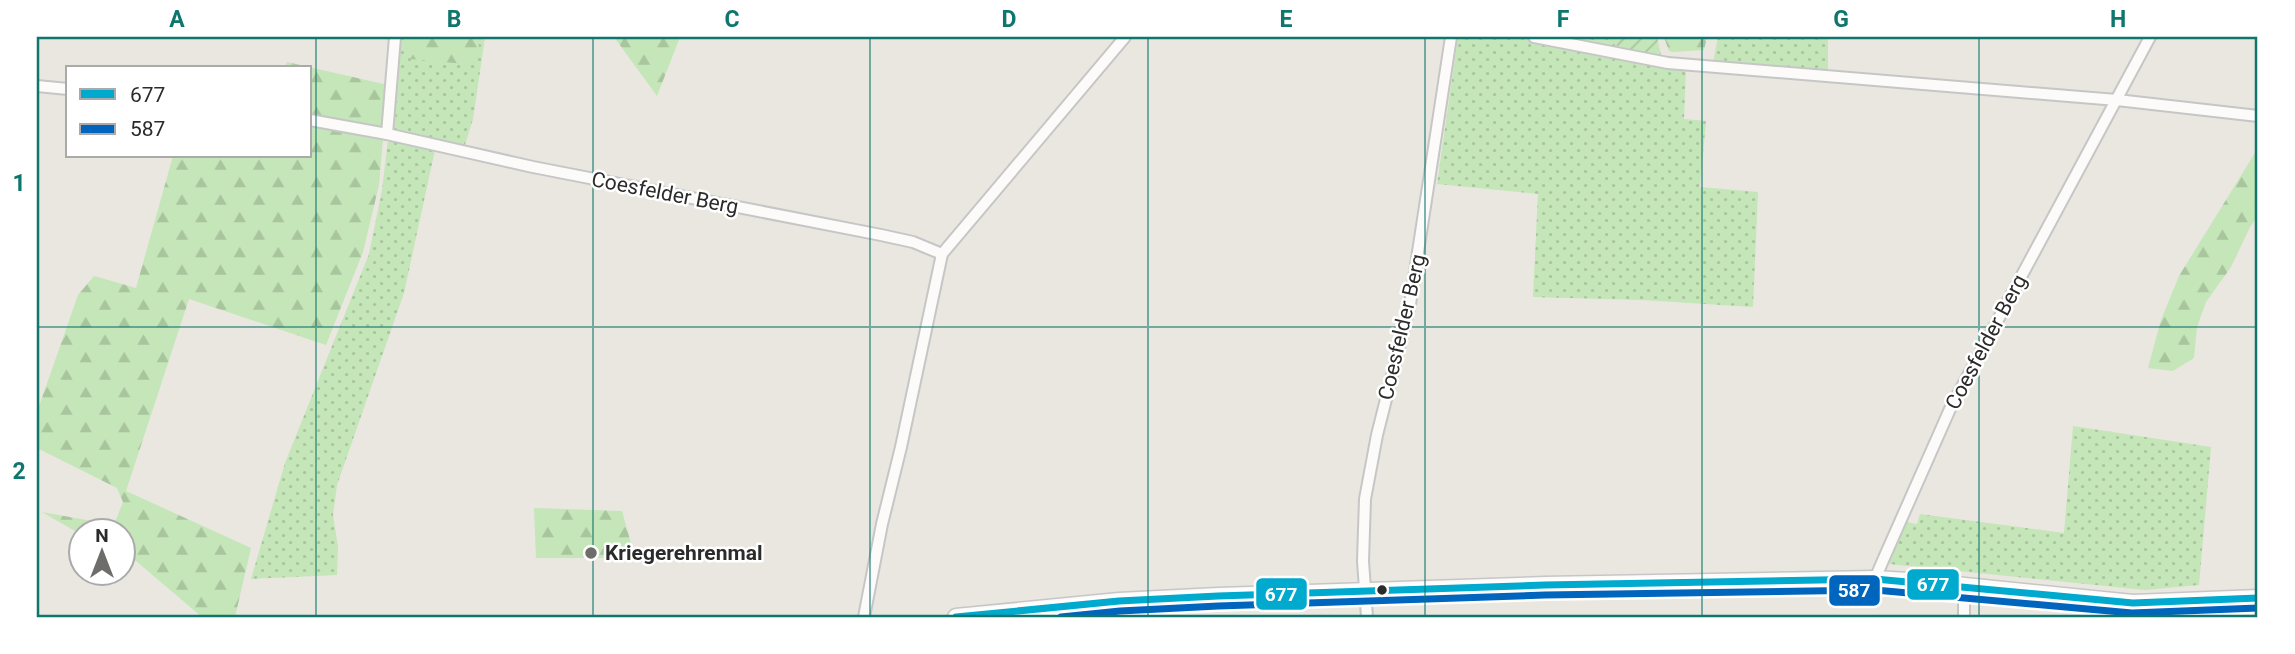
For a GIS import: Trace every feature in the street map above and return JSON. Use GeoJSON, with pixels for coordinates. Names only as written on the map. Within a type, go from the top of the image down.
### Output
{"type":"FeatureCollection","features":[{"type":"Feature","properties":{"kind":"street"},"geometry":{"type":"LineString","coordinates":[[387,134],[395,37]]}},
{"type":"Feature","properties":{"kind":"street"},"geometry":{"type":"LineString","coordinates":[[864,617],[942,254],[1125,37]]}},
{"type":"Feature","properties":{"kind":"street","name":"Coesfelder Berg"},"geometry":{"type":"LineString","coordinates":[[1367,617],[1362,527],[1364,499],[1410,304],[1451,37]]}},
{"type":"Feature","properties":{"kind":"street"},"geometry":{"type":"LineString","coordinates":[[1534,37],[1692,66],[2117,100],[2258,116]]}},
{"type":"Feature","properties":{"kind":"street","name":"Coesfelder Berg"},"geometry":{"type":"LineString","coordinates":[[1875,586],[1950,409],[2150,37]]}},
{"type":"Feature","properties":{"kind":"street"},"geometry":{"type":"LineString","coordinates":[[37,86],[66,89]]}},
{"type":"Feature","properties":{"kind":"street","name":"Coesfelder Berg"},"geometry":{"type":"LineString","coordinates":[[312,120],[387,134],[533,167],[892,237],[942,254]]}},
{"type":"Feature","properties":{"kind":"street"},"geometry":{"type":"LineString","coordinates":[[956,617],[1119,601],[1365,590],[1875,586],[2133,603],[2258,598]]}},
{"type":"Feature","properties":{"kind":"street"},"geometry":{"type":"LineString","coordinates":[[1963,592],[1964,617]]}},
{"type":"Feature","properties":{"kind":"green space"},"geometry":{"type":"Polygon","coordinates":[[[398,37],[485,37],[473,119],[464,148],[389,132],[398,37]]]}},
{"type":"Feature","properties":{"kind":"green space"},"geometry":{"type":"Polygon","coordinates":[[[404,37],[480,37],[476,65],[411,59],[402,50],[404,37]]]}},
{"type":"Feature","properties":{"kind":"green space"},"geometry":{"type":"Polygon","coordinates":[[[614,37],[680,37],[657,96],[614,37]]]}},
{"type":"Feature","properties":{"kind":"green space"},"geometry":{"type":"Polygon","coordinates":[[[1458,37],[1522,37],[1540,44],[1686,68],[1684,119],[1706,121],[1700,187],[1758,192],[1753,307],[1533,297],[1538,194],[1437,184],[1458,37]]]}},
{"type":"Feature","properties":{"kind":"green space"},"geometry":{"type":"Polygon","coordinates":[[[1549,37],[1618,37],[1616,49],[1549,37]]]}},
{"type":"Feature","properties":{"kind":"green space"},"geometry":{"type":"Polygon","coordinates":[[[1618,37],[1657,37],[1661,54],[1659,57],[1616,49],[1618,37]]]}},
{"type":"Feature","properties":{"kind":"green space"},"geometry":{"type":"Polygon","coordinates":[[[1664,37],[1707,37],[1704,50],[1673,52],[1669,51],[1664,37]]]}},
{"type":"Feature","properties":{"kind":"green space"},"geometry":{"type":"Polygon","coordinates":[[[1718,37],[1828,37],[1828,74],[1713,63],[1718,37]]]}},
{"type":"Feature","properties":{"kind":"green space"},"geometry":{"type":"Polygon","coordinates":[[[287,62],[305,66],[286,66],[287,62]]]}},
{"type":"Feature","properties":{"kind":"green space"},"geometry":{"type":"Polygon","coordinates":[[[312,68],[388,85],[383,128],[312,116],[312,68]]]}},
{"type":"Feature","properties":{"kind":"green space"},"geometry":{"type":"Polygon","coordinates":[[[312,126],[383,138],[379,185],[363,252],[326,345],[189,299],[126,491],[251,548],[235,617],[202,617],[136,561],[136,518],[117,518],[123,502],[117,488],[37,448],[37,412],[78,295],[94,276],[136,288],[172,158],[312,158],[312,126]]]}},
{"type":"Feature","properties":{"kind":"green space"},"geometry":{"type":"Polygon","coordinates":[[[388,140],[435,150],[404,293],[337,485],[333,515],[338,547],[337,575],[251,579],[285,463],[369,254],[382,190],[388,140]]]}},
{"type":"Feature","properties":{"kind":"green space"},"geometry":{"type":"Polygon","coordinates":[[[2258,148],[2258,216],[2231,267],[2206,302],[2197,327],[2194,358],[2173,371],[2148,368],[2161,320],[2179,276],[2258,148]]]}},
{"type":"Feature","properties":{"kind":"green space"},"geometry":{"type":"Polygon","coordinates":[[[2073,426],[2211,447],[2199,585],[2145,590],[1889,564],[1905,522],[1917,524],[1920,514],[2064,533],[2073,426]]]}},
{"type":"Feature","properties":{"kind":"green space"},"geometry":{"type":"Polygon","coordinates":[[[534,508],[622,511],[635,558],[536,558],[534,508]]]}},
{"type":"Feature","properties":{"kind":"green space"},"geometry":{"type":"Polygon","coordinates":[[[42,512],[75,518],[66,518],[66,526],[42,512]]]}},
{"type":"Feature","properties":{"kind":"transit line","name":"677"},"geometry":{"type":"LineString","coordinates":[[956,617],[1119,601],[1218,596],[1545,585],[1875,579],[2133,603],[2258,598]]}},
{"type":"Feature","properties":{"kind":"transit line","name":"587"},"geometry":{"type":"LineString","coordinates":[[1061,617],[1218,606],[1545,595],[1875,590],[2132,613],[2258,608]]}},
{"type":"Feature","properties":{"kind":"place","name":"Kriegerehrenmal"},"geometry":{"type":"Point","coordinates":[591,553]}}]}
